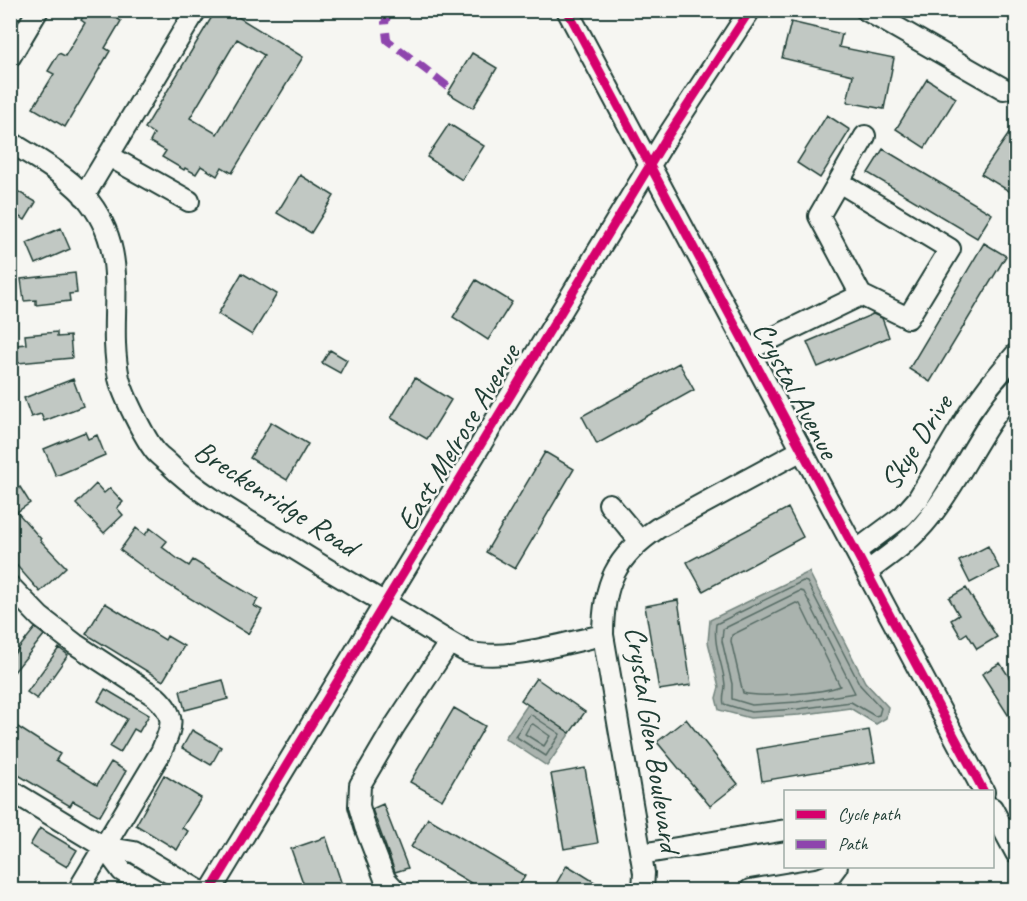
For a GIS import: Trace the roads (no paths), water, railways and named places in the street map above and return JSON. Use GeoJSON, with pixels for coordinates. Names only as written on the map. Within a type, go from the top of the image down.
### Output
{"type":"FeatureCollection","features":[{"type":"Feature","properties":{"kind":"street"},"geometry":{"type":"LineString","coordinates":[[10,57],[38,10]]}},
{"type":"Feature","properties":{"kind":"street"},"geometry":{"type":"LineString","coordinates":[[84,196],[196,10]]}},
{"type":"Feature","properties":{"kind":"street","name":"Crystal Avenue"},"geometry":{"type":"LineString","coordinates":[[567,10],[983,790]]}},
{"type":"Feature","properties":{"kind":"street","name":"East Melrose Avenue"},"geometry":{"type":"LineString","coordinates":[[211,891],[650,165],[750,10]]}},
{"type":"Feature","properties":{"kind":"street"},"geometry":{"type":"LineString","coordinates":[[866,10],[1004,89]]}},
{"type":"Feature","properties":{"kind":"street"},"geometry":{"type":"LineString","coordinates":[[839,182],[950,249],[908,318],[861,295],[819,216],[865,136]]}},
{"type":"Feature","properties":{"kind":"street","name":"Breckenridge Road"},"geometry":{"type":"LineString","coordinates":[[10,142],[69,180],[84,196],[102,224],[114,255],[115,344],[119,378],[132,410],[156,452],[179,474],[206,495],[467,652],[490,656],[603,635]]}},
{"type":"Feature","properties":{"kind":"street"},"geometry":{"type":"LineString","coordinates":[[109,156],[189,201]]}},
{"type":"Feature","properties":{"kind":"street"},"geometry":{"type":"LineString","coordinates":[[748,350],[861,295]]}},
{"type":"Feature","properties":{"kind":"street","name":"Skye Drive"},"geometry":{"type":"LineString","coordinates":[[856,551],[903,516],[918,499],[966,419],[990,385],[1017,354]]}},
{"type":"Feature","properties":{"kind":"street","name":"Skye Drive"},"geometry":{"type":"LineString","coordinates":[[867,572],[904,543],[928,519],[1007,399],[1017,389]]}},
{"type":"Feature","properties":{"kind":"street"},"geometry":{"type":"LineString","coordinates":[[966,419],[979,441]]}},
{"type":"Feature","properties":{"kind":"street","name":"Crystal Glen Boulevard"},"geometry":{"type":"LineString","coordinates":[[643,891],[644,873],[603,635],[603,608],[609,586],[624,556],[640,540],[802,450]]}},
{"type":"Feature","properties":{"kind":"street"},"geometry":{"type":"LineString","coordinates":[[609,504],[640,540]]}},
{"type":"Feature","properties":{"kind":"street"},"geometry":{"type":"LineString","coordinates":[[10,586],[40,617],[75,645],[156,697],[170,713],[170,731],[161,752],[81,887]]}},
{"type":"Feature","properties":{"kind":"street"},"geometry":{"type":"LineString","coordinates":[[395,891],[385,879],[364,827],[359,806],[360,785],[394,727],[449,643]]}},
{"type":"Feature","properties":{"kind":"street"},"geometry":{"type":"LineString","coordinates":[[10,790],[104,847],[134,852],[198,891]]}},
{"type":"Feature","properties":{"kind":"street"},"geometry":{"type":"LineString","coordinates":[[994,809],[1011,829],[1017,853]]}},
{"type":"Feature","properties":{"kind":"street"},"geometry":{"type":"LineString","coordinates":[[640,854],[784,830]]}},
{"type":"Feature","properties":{"kind":"street"},"geometry":{"type":"LineString","coordinates":[[104,847],[122,871],[155,891]]}},
{"type":"Feature","properties":{"kind":"street"},"geometry":{"type":"LineString","coordinates":[[750,891],[821,878],[831,874],[836,868]]}},
{"type":"Feature","properties":{"kind":"water"},"geometry":{"type":"Polygon","coordinates":[[[809,572],[865,682],[888,707],[886,718],[876,724],[850,708],[799,715],[750,718],[719,710],[716,698],[719,687],[708,642],[710,620],[809,572]]]}},
{"type":"Feature","properties":{"kind":"water"},"geometry":{"type":"Polygon","coordinates":[[[528,704],[570,733],[547,766],[505,738],[528,704]]]}}]}
